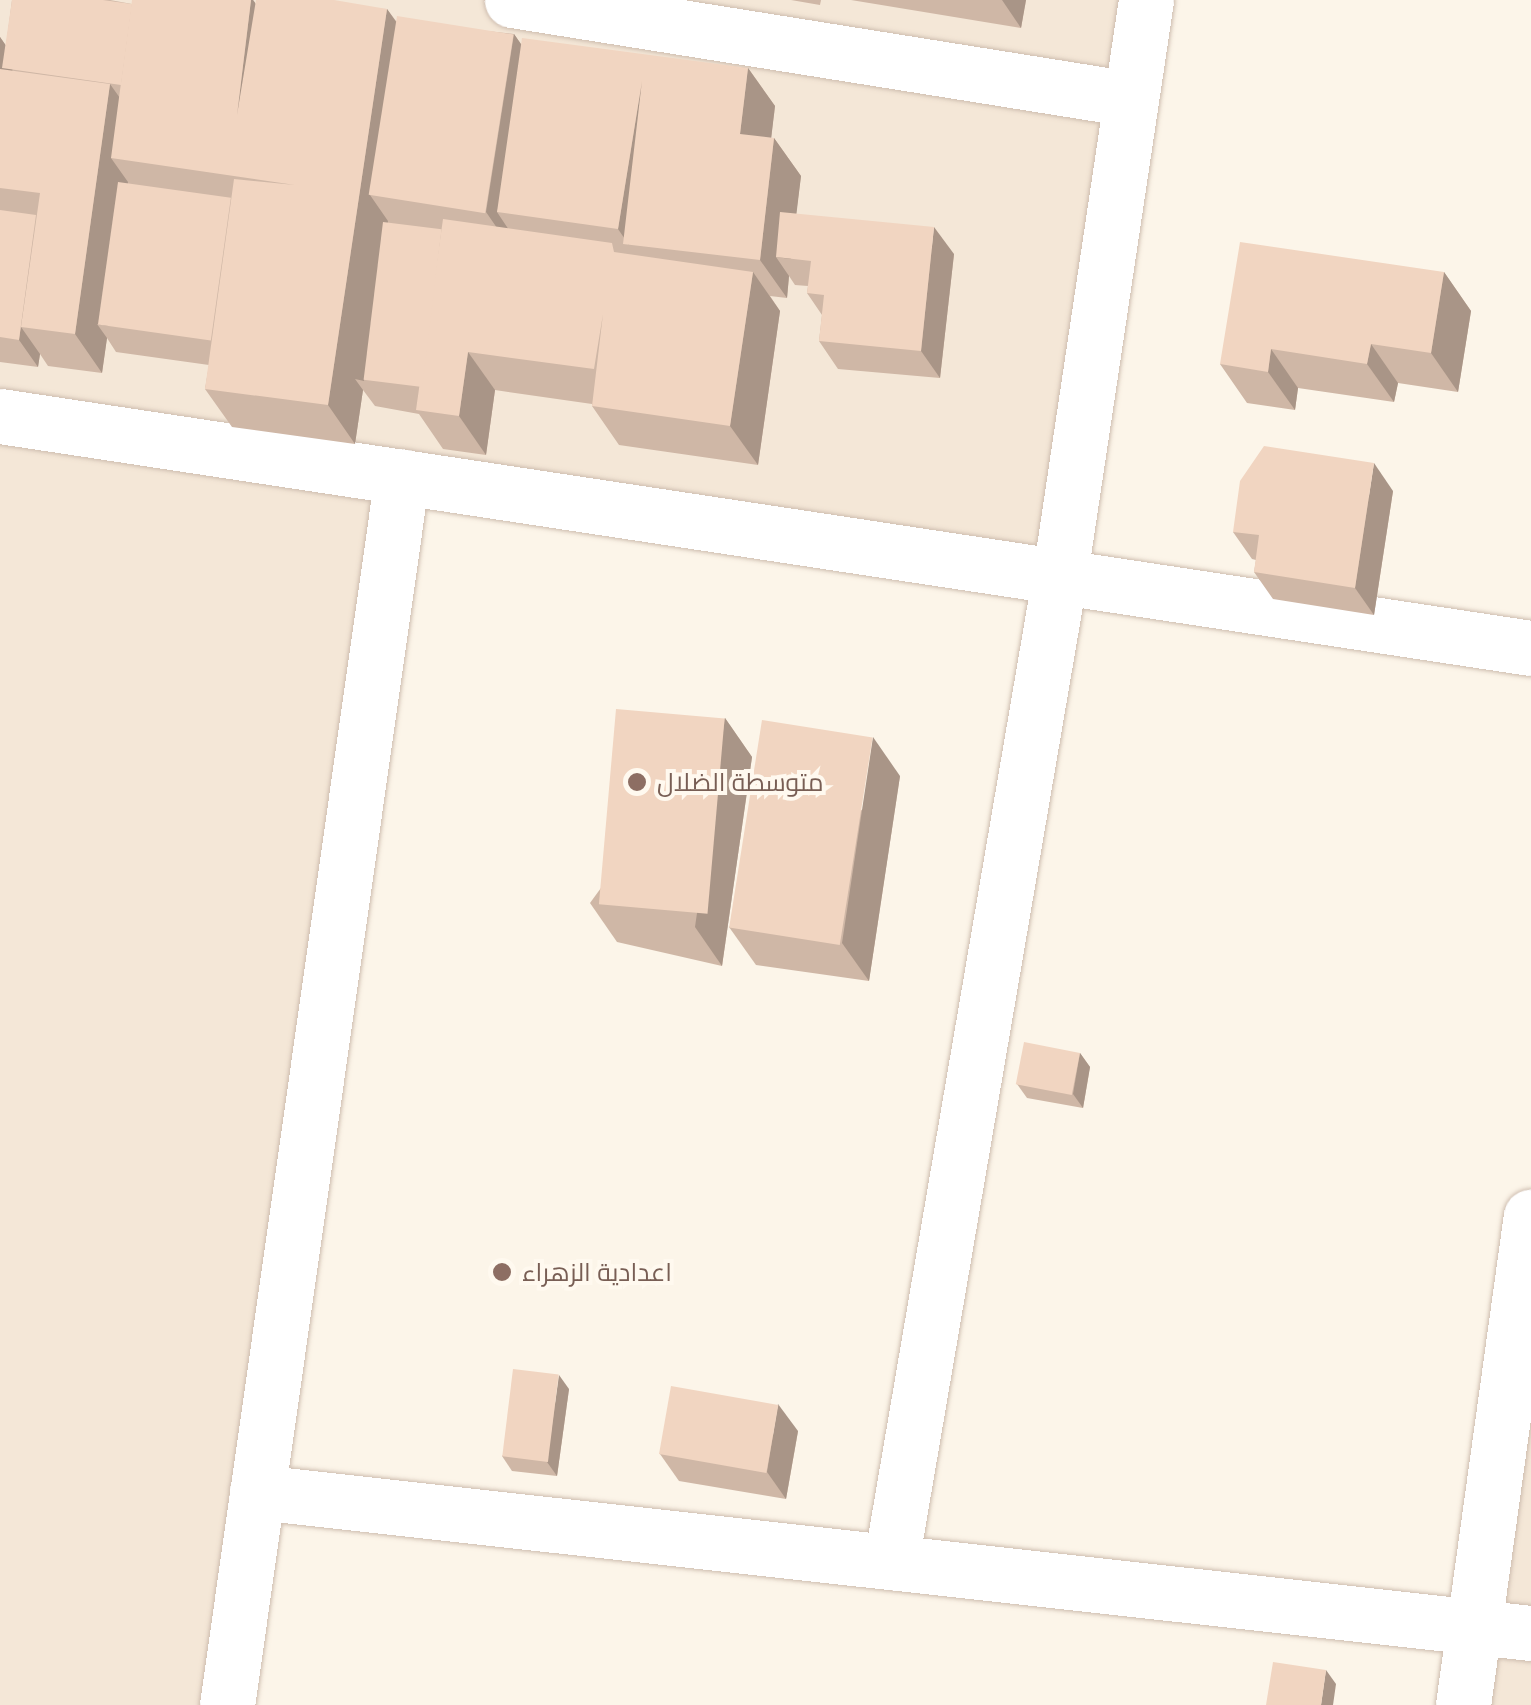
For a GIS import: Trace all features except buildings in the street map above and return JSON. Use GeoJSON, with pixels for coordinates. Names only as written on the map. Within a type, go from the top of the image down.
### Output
{"type":"FeatureCollection","features":[{"type":"Feature","properties":{"kind":"street"},"geometry":{"type":"LineString","coordinates":[[512,0],[1131,99]]}},
{"type":"Feature","properties":{"kind":"street"},"geometry":{"type":"LineString","coordinates":[[891,1562],[1060,574],[1146,0]]}},
{"type":"Feature","properties":{"kind":"street"},"geometry":{"type":"LineString","coordinates":[[0,416],[1531,648]]}},
{"type":"Feature","properties":{"kind":"street"},"geometry":{"type":"LineString","coordinates":[[226,1705],[402,476]]}},
{"type":"Feature","properties":{"kind":"street"},"geometry":{"type":"LineString","coordinates":[[1463,1705],[1531,1217]]}},
{"type":"Feature","properties":{"kind":"street"},"geometry":{"type":"LineString","coordinates":[[257,1492],[1531,1633]]}},
{"type":"Feature","properties":{"kind":"shaded area"},"geometry":{"type":"Polygon","coordinates":[[[0,0],[1145,0],[1060,574],[403,476],[238,1705],[0,1705],[0,0]]]}},
{"type":"Feature","properties":{"kind":"shaded area"},"geometry":{"type":"Polygon","coordinates":[[[1531,1361],[1531,1705],[1486,1705],[1531,1361]]]}},
{"type":"Feature","properties":{"kind":"place","name":"متوسطة الضلال"},"geometry":{"type":"Point","coordinates":[637,782]}},
{"type":"Feature","properties":{"kind":"place","name":"اعدادية الزهراء"},"geometry":{"type":"Point","coordinates":[502,1272]}}]}
